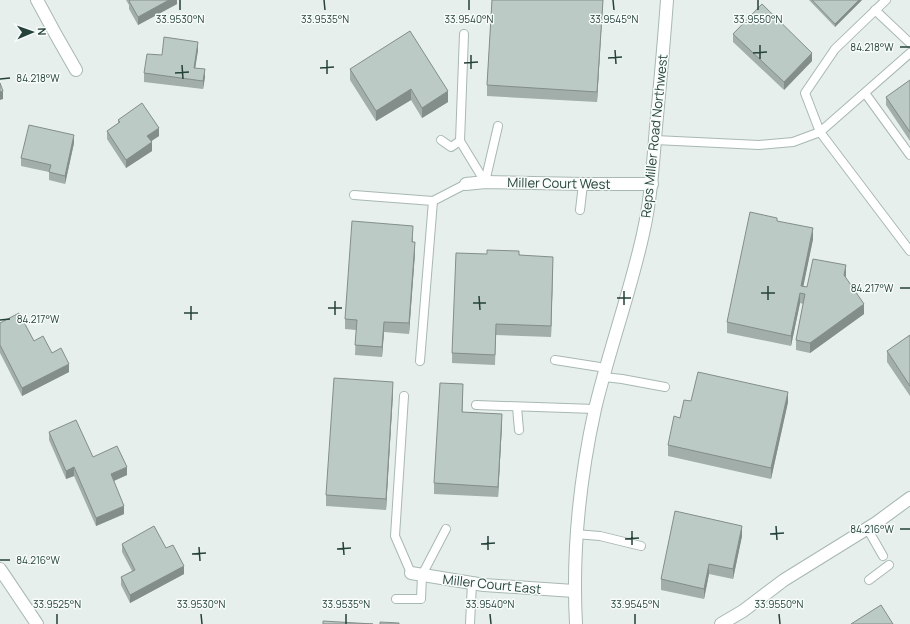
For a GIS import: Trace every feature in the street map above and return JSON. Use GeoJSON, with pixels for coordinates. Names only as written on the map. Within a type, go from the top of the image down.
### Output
{"type":"FeatureCollection","features":[{"type":"Feature","properties":{"kind":"street"},"geometry":{"type":"LineString","coordinates":[[37,0],[76,70]]}},
{"type":"Feature","properties":{"kind":"street","name":"Reps Miller Road Northwest"},"geometry":{"type":"LineString","coordinates":[[576,624],[574,591],[575,534],[582,477],[595,409],[627,297],[643,234],[652,184],[667,0]]}},
{"type":"Feature","properties":{"kind":"street","name":"Miller Court West"},"geometry":{"type":"LineString","coordinates":[[466,184],[484,182],[652,184]]}},
{"type":"Feature","properties":{"kind":"street"},"geometry":{"type":"LineString","coordinates":[[721,624],[743,611],[784,580],[910,499]]}},
{"type":"Feature","properties":{"kind":"street"},"geometry":{"type":"LineString","coordinates":[[0,569],[37,624]]}},
{"type":"Feature","properties":{"kind":"street","name":"Miller Court East"},"geometry":{"type":"LineString","coordinates":[[416,574],[472,583],[574,591]]}},
{"type":"Feature","properties":{"kind":"lane"},"geometry":{"type":"LineString","coordinates":[[886,0],[835,49],[804,93],[820,132],[910,251]]}},
{"type":"Feature","properties":{"kind":"lane"},"geometry":{"type":"LineString","coordinates":[[875,10],[910,43]]}},
{"type":"Feature","properties":{"kind":"lane"},"geometry":{"type":"LineString","coordinates":[[464,34],[460,141],[484,182]]}},
{"type":"Feature","properties":{"kind":"lane"},"geometry":{"type":"LineString","coordinates":[[655,140],[759,145],[793,142],[820,132],[910,53]]}},
{"type":"Feature","properties":{"kind":"lane"},"geometry":{"type":"LineString","coordinates":[[865,93],[910,155]]}},
{"type":"Feature","properties":{"kind":"lane"},"geometry":{"type":"LineString","coordinates":[[484,182],[498,126]]}},
{"type":"Feature","properties":{"kind":"lane"},"geometry":{"type":"LineString","coordinates":[[441,140],[451,147],[460,141]]}},
{"type":"Feature","properties":{"kind":"lane"},"geometry":{"type":"LineString","coordinates":[[354,195],[433,201],[466,184]]}},
{"type":"Feature","properties":{"kind":"lane"},"geometry":{"type":"LineString","coordinates":[[580,210],[584,184]]}},
{"type":"Feature","properties":{"kind":"lane"},"geometry":{"type":"LineString","coordinates":[[420,361],[433,201]]}},
{"type":"Feature","properties":{"kind":"lane"},"geometry":{"type":"LineString","coordinates":[[555,360],[605,372],[622,379],[665,387]]}},
{"type":"Feature","properties":{"kind":"lane"},"geometry":{"type":"LineString","coordinates":[[396,599],[420,599],[416,574],[395,536],[404,396]]}},
{"type":"Feature","properties":{"kind":"lane"},"geometry":{"type":"LineString","coordinates":[[476,405],[595,409]]}},
{"type":"Feature","properties":{"kind":"lane"},"geometry":{"type":"LineString","coordinates":[[517,407],[519,430]]}},
{"type":"Feature","properties":{"kind":"lane"},"geometry":{"type":"LineString","coordinates":[[867,528],[883,556]]}},
{"type":"Feature","properties":{"kind":"lane"},"geometry":{"type":"LineString","coordinates":[[416,574],[446,529]]}},
{"type":"Feature","properties":{"kind":"lane"},"geometry":{"type":"LineString","coordinates":[[575,534],[600,536],[641,546]]}},
{"type":"Feature","properties":{"kind":"lane"},"geometry":{"type":"LineString","coordinates":[[869,580],[889,565]]}},
{"type":"Feature","properties":{"kind":"lane"},"geometry":{"type":"LineString","coordinates":[[470,624],[472,583]]}},
{"type":"Feature","properties":{"kind":"building"},"geometry":{"type":"Polygon","coordinates":[[[169,0],[138,17],[129,1],[169,0]]]}},
{"type":"Feature","properties":{"kind":"building"},"geometry":{"type":"Polygon","coordinates":[[[492,0],[603,0],[597,92],[487,85],[492,0]]]}},
{"type":"Feature","properties":{"kind":"building"},"geometry":{"type":"Polygon","coordinates":[[[812,0],[859,0],[835,24],[812,0]]]}},
{"type":"Feature","properties":{"kind":"building"},"geometry":{"type":"Polygon","coordinates":[[[762,4],[812,53],[784,82],[733,34],[762,4]]]}},
{"type":"Feature","properties":{"kind":"building"},"geometry":{"type":"Polygon","coordinates":[[[410,31],[448,91],[422,108],[411,89],[376,111],[350,69],[410,31]]]}},
{"type":"Feature","properties":{"kind":"building"},"geometry":{"type":"Polygon","coordinates":[[[164,37],[198,42],[194,68],[205,69],[203,81],[144,73],[147,54],[162,55],[164,37]]]}},
{"type":"Feature","properties":{"kind":"building"},"geometry":{"type":"Polygon","coordinates":[[[910,80],[910,132],[886,97],[910,80]]]}},
{"type":"Feature","properties":{"kind":"building"},"geometry":{"type":"Polygon","coordinates":[[[0,83],[3,91],[0,92],[0,83]]]}},
{"type":"Feature","properties":{"kind":"building"},"geometry":{"type":"Polygon","coordinates":[[[142,103],[159,128],[147,136],[152,142],[126,160],[107,131],[120,122],[118,120],[142,103]]]}},
{"type":"Feature","properties":{"kind":"building"},"geometry":{"type":"Polygon","coordinates":[[[29,125],[74,135],[65,176],[49,172],[51,165],[21,158],[29,125]]]}},
{"type":"Feature","properties":{"kind":"building"},"geometry":{"type":"Polygon","coordinates":[[[750,212],[777,218],[777,221],[813,228],[801,286],[807,287],[813,259],[846,265],[844,275],[864,304],[810,343],[796,340],[805,294],[800,293],[791,336],[727,322],[750,212]]]}},
{"type":"Feature","properties":{"kind":"building"},"geometry":{"type":"Polygon","coordinates":[[[352,221],[413,226],[412,242],[415,242],[409,323],[384,322],[382,347],[355,345],[357,320],[345,319],[352,221]]]}},
{"type":"Feature","properties":{"kind":"building"},"geometry":{"type":"Polygon","coordinates":[[[487,250],[519,251],[519,255],[553,257],[551,326],[496,324],[495,355],[452,353],[456,253],[487,254],[487,250]]]}},
{"type":"Feature","properties":{"kind":"building"},"geometry":{"type":"Polygon","coordinates":[[[19,313],[34,341],[43,336],[52,353],[61,348],[69,364],[22,388],[0,345],[0,323],[19,313]]]}},
{"type":"Feature","properties":{"kind":"building"},"geometry":{"type":"Polygon","coordinates":[[[910,335],[910,386],[887,351],[910,335]]]}},
{"type":"Feature","properties":{"kind":"building"},"geometry":{"type":"Polygon","coordinates":[[[698,372],[788,392],[771,468],[668,445],[674,416],[680,418],[684,400],[691,401],[698,372]]]}},
{"type":"Feature","properties":{"kind":"building"},"geometry":{"type":"Polygon","coordinates":[[[334,378],[393,382],[386,499],[326,495],[334,378]]]}},
{"type":"Feature","properties":{"kind":"building"},"geometry":{"type":"Polygon","coordinates":[[[440,383],[463,384],[462,412],[502,414],[498,487],[434,483],[440,383]]]}},
{"type":"Feature","properties":{"kind":"building"},"geometry":{"type":"Polygon","coordinates":[[[76,420],[93,457],[117,446],[127,467],[111,474],[124,506],[96,518],[74,467],[66,471],[49,432],[76,420]]]}},
{"type":"Feature","properties":{"kind":"building"},"geometry":{"type":"Polygon","coordinates":[[[675,511],[742,526],[733,569],[709,564],[704,589],[661,579],[675,511]]]}},
{"type":"Feature","properties":{"kind":"building"},"geometry":{"type":"Polygon","coordinates":[[[154,526],[166,548],[173,545],[184,566],[130,595],[121,577],[135,570],[122,544],[154,526]]]}},
{"type":"Feature","properties":{"kind":"building"},"geometry":{"type":"Polygon","coordinates":[[[881,605],[893,624],[851,624],[881,605]]]}},
{"type":"Feature","properties":{"kind":"building"},"geometry":{"type":"Polygon","coordinates":[[[323,621],[373,624],[323,624],[323,621]]]}},
{"type":"Feature","properties":{"kind":"building"},"geometry":{"type":"Polygon","coordinates":[[[380,622],[399,623],[399,624],[380,624],[380,622]]]}}]}
